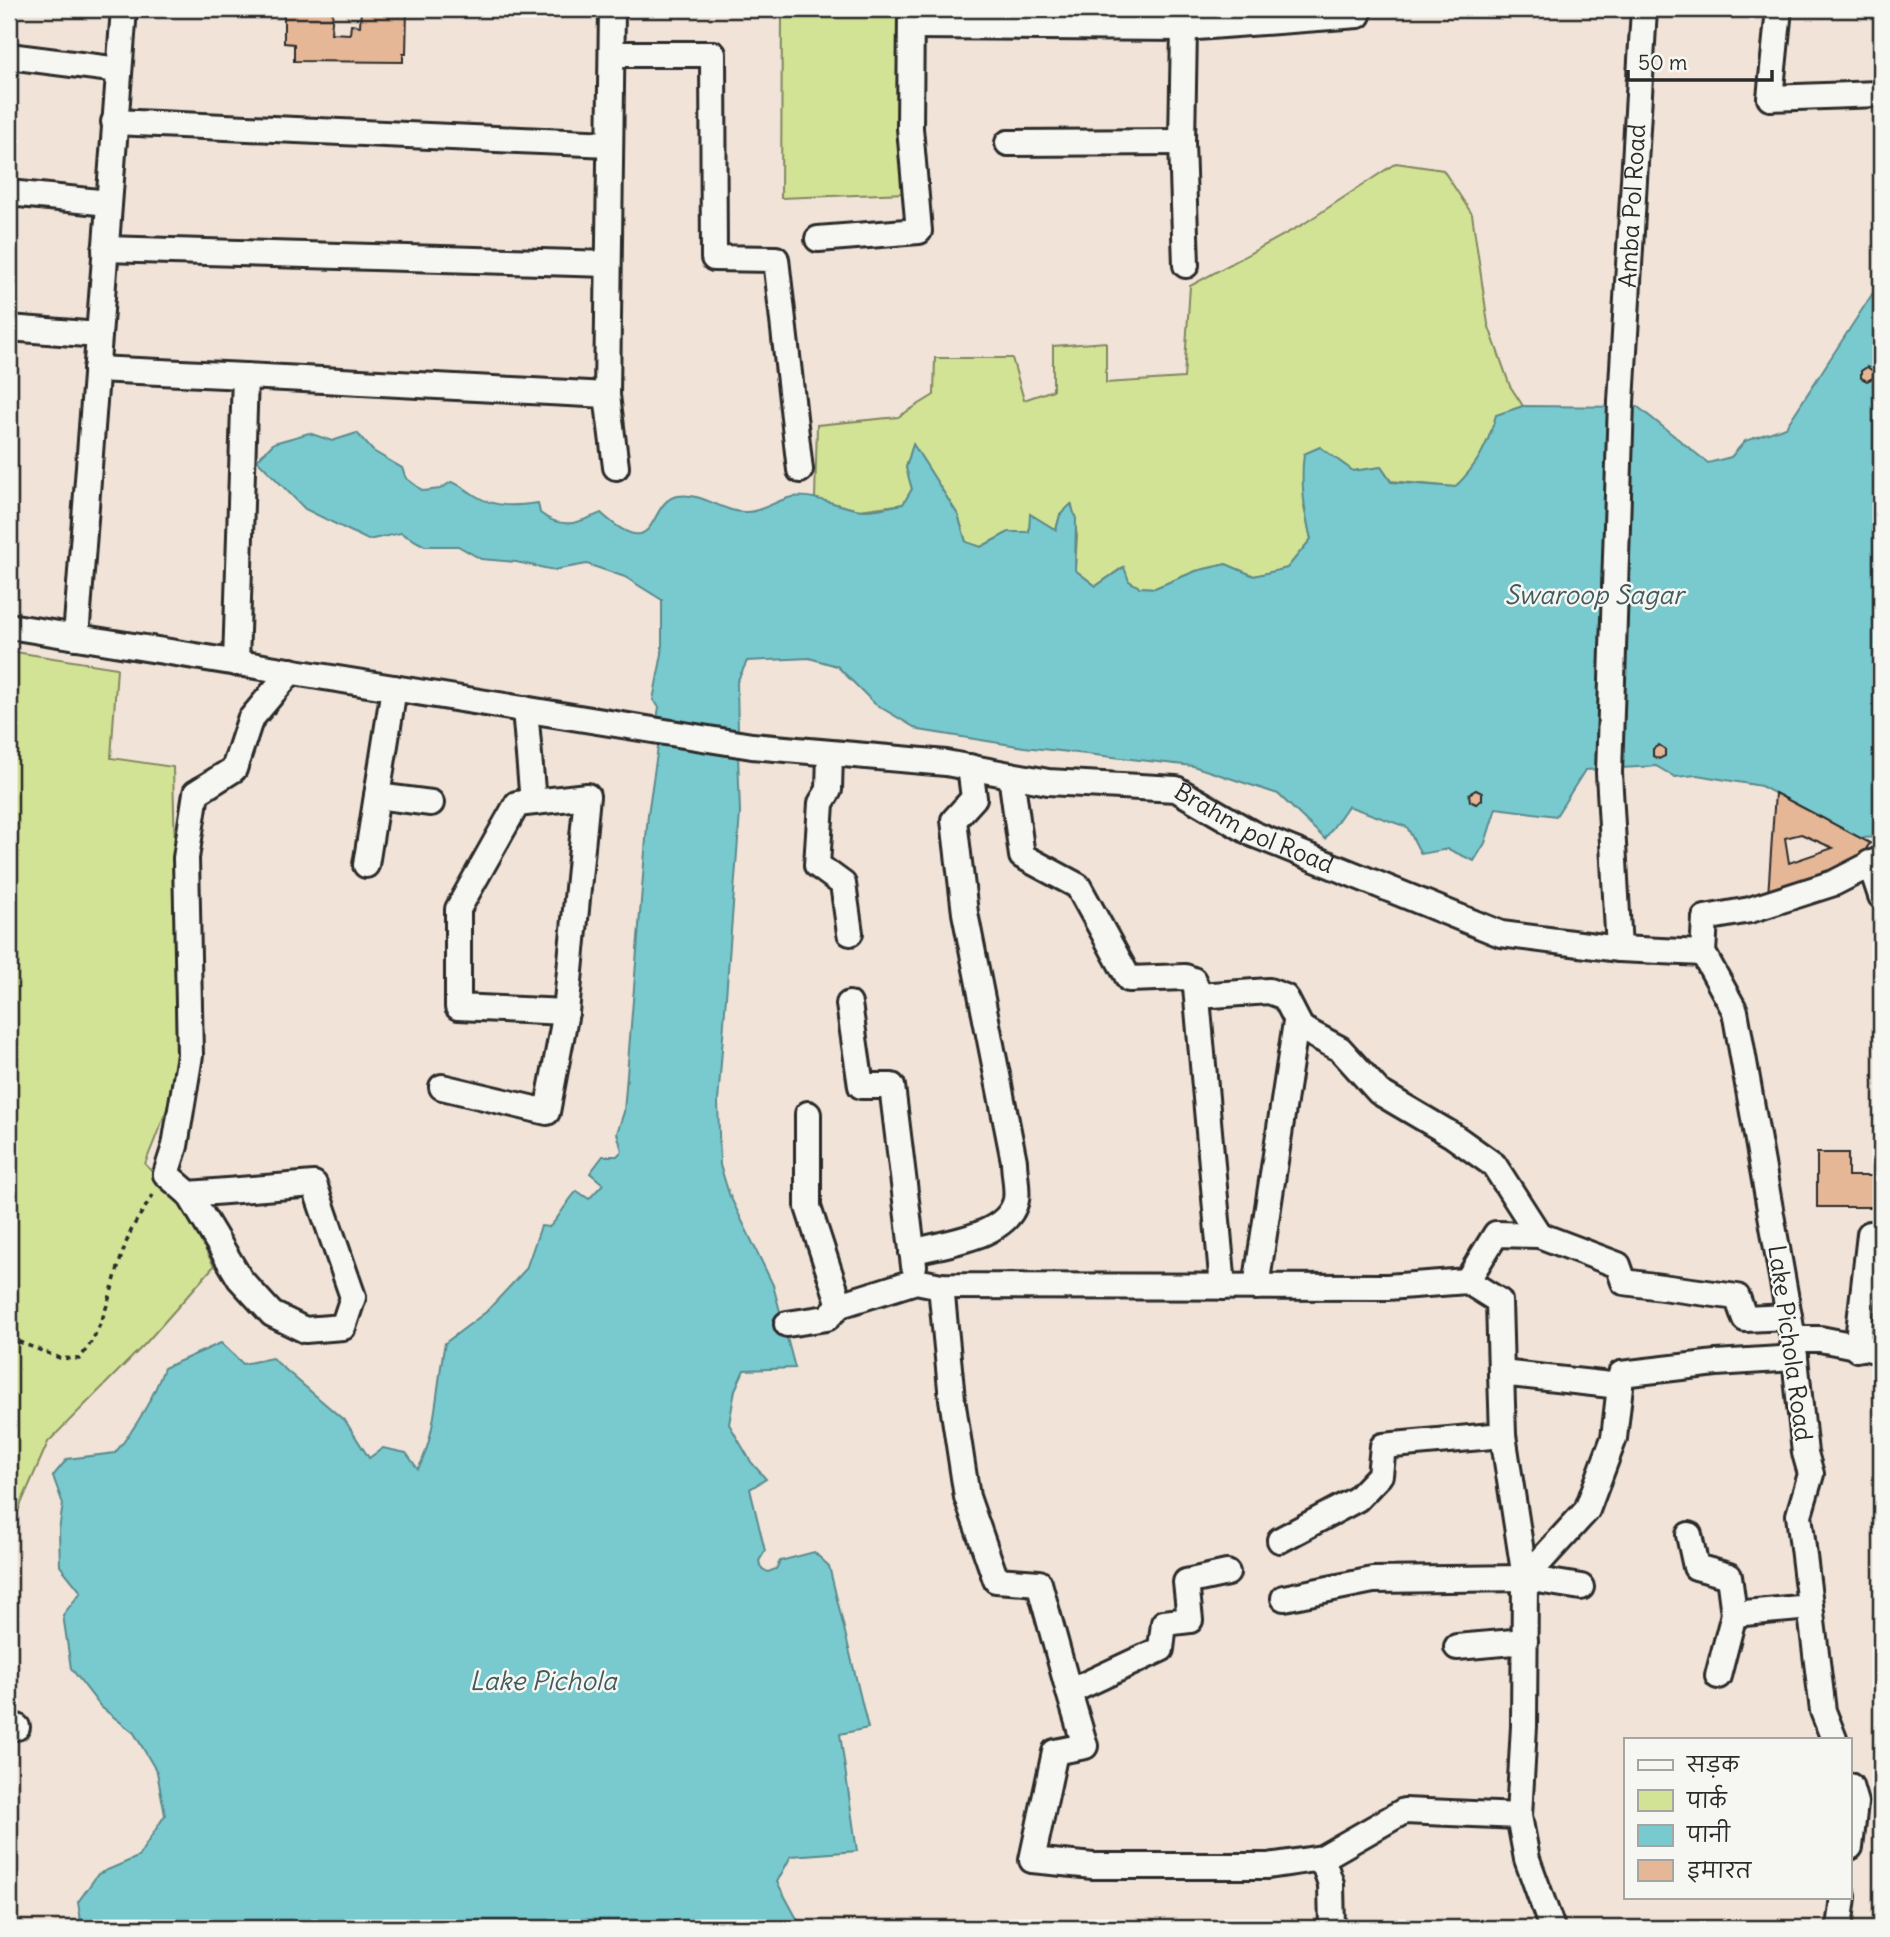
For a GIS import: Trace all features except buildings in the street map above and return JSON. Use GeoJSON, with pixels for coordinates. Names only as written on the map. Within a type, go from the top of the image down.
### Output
{"type":"FeatureCollection","features":[{"type":"Feature","properties":{"kind":"street"},"geometry":{"type":"LineString","coordinates":[[76,636],[124,9]]}},
{"type":"Feature","properties":{"kind":"street"},"geometry":{"type":"LineString","coordinates":[[612,9],[607,395],[616,467]]}},
{"type":"Feature","properties":{"kind":"street"},"geometry":{"type":"LineString","coordinates":[[818,239],[919,231],[910,128],[911,17],[1184,28],[1359,15],[1358,9]]}},
{"type":"Feature","properties":{"kind":"street","name":"Amba Pol Road"},"geometry":{"type":"LineString","coordinates":[[1619,948],[1609,773],[1621,402],[1644,9]]}},
{"type":"Feature","properties":{"kind":"street"},"geometry":{"type":"LineString","coordinates":[[1779,9],[1770,98],[1878,94]]}},
{"type":"Feature","properties":{"kind":"street"},"geometry":{"type":"LineString","coordinates":[[1184,28],[1182,142],[1186,265]]}},
{"type":"Feature","properties":{"kind":"street"},"geometry":{"type":"LineString","coordinates":[[611,54],[713,54],[714,257],[776,259],[800,470]]}},
{"type":"Feature","properties":{"kind":"street"},"geometry":{"type":"LineString","coordinates":[[9,56],[118,70]]}},
{"type":"Feature","properties":{"kind":"street"},"geometry":{"type":"LineString","coordinates":[[114,122],[610,144]]}},
{"type":"Feature","properties":{"kind":"street"},"geometry":{"type":"LineString","coordinates":[[1008,143],[1182,142]]}},
{"type":"Feature","properties":{"kind":"street"},"geometry":{"type":"LineString","coordinates":[[9,193],[109,203]]}},
{"type":"Feature","properties":{"kind":"street"},"geometry":{"type":"LineString","coordinates":[[105,249],[608,264]]}},
{"type":"Feature","properties":{"kind":"street"},"geometry":{"type":"LineString","coordinates":[[9,328],[99,335]]}},
{"type":"Feature","properties":{"kind":"street"},"geometry":{"type":"LineString","coordinates":[[96,369],[607,395]]}},
{"type":"Feature","properties":{"kind":"street"},"geometry":{"type":"LineString","coordinates":[[236,663],[246,376]]}},
{"type":"Feature","properties":{"kind":"street","name":"Brahm pol Road"},"geometry":{"type":"LineString","coordinates":[[9,626],[752,746],[970,767],[1048,782],[1176,789],[1253,834],[1501,934],[1619,948],[1703,953]]}},
{"type":"Feature","properties":{"kind":"street"},"geometry":{"type":"LineString","coordinates":[[189,1194],[314,1184],[353,1297],[343,1327],[305,1330],[272,1314],[240,1279],[189,1194],[166,1174],[175,1146],[190,1055],[186,858],[196,793],[234,769],[250,720],[290,671]]}},
{"type":"Feature","properties":{"kind":"street"},"geometry":{"type":"LineString","coordinates":[[366,865],[394,688]]}},
{"type":"Feature","properties":{"kind":"street"},"geometry":{"type":"LineString","coordinates":[[525,709],[533,802]]}},
{"type":"Feature","properties":{"kind":"street"},"geometry":{"type":"LineString","coordinates":[[830,754],[830,790],[821,803],[817,865],[843,884],[850,933]]}},
{"type":"Feature","properties":{"kind":"street"},"geometry":{"type":"LineString","coordinates":[[912,1252],[967,1239],[1005,1222],[1016,1200],[1014,1161],[965,913],[954,821],[974,798],[970,767]]}},
{"type":"Feature","properties":{"kind":"street"},"geometry":{"type":"LineString","coordinates":[[1011,775],[1022,856],[1078,886],[1129,979],[1185,977],[1193,980],[1198,996],[1223,1287]]}},
{"type":"Feature","properties":{"kind":"street"},"geometry":{"type":"LineString","coordinates":[[377,796],[431,803]]}},
{"type":"Feature","properties":{"kind":"street"},"geometry":{"type":"LineString","coordinates":[[442,1087],[547,1112],[566,1012],[587,796],[517,804],[458,909],[458,1007],[566,1012]]}},
{"type":"Feature","properties":{"kind":"street"},"geometry":{"type":"LineString","coordinates":[[1703,953],[1705,918],[1750,910],[1833,883],[1876,861],[1881,896]]}},
{"type":"Feature","properties":{"kind":"street","name":"Lake Pichola Road"},"geometry":{"type":"LineString","coordinates":[[1703,953],[1735,1012],[1792,1338],[1805,1453],[1811,1474],[1799,1515],[1823,1711],[1834,1738]]}},
{"type":"Feature","properties":{"kind":"street"},"geometry":{"type":"LineString","coordinates":[[1198,996],[1278,993],[1285,998],[1296,1022],[1307,1032],[1340,1049],[1379,1092],[1494,1165],[1539,1235]]}},
{"type":"Feature","properties":{"kind":"street"},"geometry":{"type":"LineString","coordinates":[[849,1004],[861,1086],[892,1086],[916,1281]]}},
{"type":"Feature","properties":{"kind":"street"},"geometry":{"type":"LineString","coordinates":[[1256,1287],[1296,1022]]}},
{"type":"Feature","properties":{"kind":"street"},"geometry":{"type":"LineString","coordinates":[[808,1114],[808,1207],[840,1305]]}},
{"type":"Feature","properties":{"kind":"street"},"geometry":{"type":"LineString","coordinates":[[1467,1281],[1496,1234],[1539,1235],[1618,1265],[1624,1282],[1737,1297],[1745,1319],[1792,1338],[1820,1339],[1869,1350],[1870,1234]]}},
{"type":"Feature","properties":{"kind":"street"},"geometry":{"type":"LineString","coordinates":[[787,1324],[827,1318],[840,1305],[916,1281],[941,1286],[1223,1287],[1387,1287],[1467,1281],[1499,1301],[1503,1435],[1525,1578],[1520,1816],[1527,1859],[1552,1928]]}},
{"type":"Feature","properties":{"kind":"street"},"geometry":{"type":"LineString","coordinates":[[941,1286],[952,1399],[967,1497],[996,1580],[1039,1583],[1084,1746],[1055,1752],[1032,1860],[1093,1866],[1268,1866],[1322,1858],[1404,1811],[1520,1816]]}},
{"type":"Feature","properties":{"kind":"street"},"geometry":{"type":"LineString","coordinates":[[1525,1578],[1587,1510],[1614,1437],[1621,1374],[1716,1363],[1792,1338]]}},
{"type":"Feature","properties":{"kind":"street"},"geometry":{"type":"LineString","coordinates":[[1501,1373],[1620,1386]]}},
{"type":"Feature","properties":{"kind":"street"},"geometry":{"type":"LineString","coordinates":[[1280,1540],[1357,1499],[1380,1475],[1384,1446],[1503,1435]]}},
{"type":"Feature","properties":{"kind":"street"},"geometry":{"type":"LineString","coordinates":[[1689,1535],[1696,1567],[1730,1576],[1734,1615],[1718,1676]]}},
{"type":"Feature","properties":{"kind":"street"},"geometry":{"type":"LineString","coordinates":[[1069,1692],[1161,1649],[1164,1623],[1190,1620],[1186,1582],[1227,1573]]}},
{"type":"Feature","properties":{"kind":"street"},"geometry":{"type":"LineString","coordinates":[[1284,1598],[1373,1580],[1525,1578],[1581,1587]]}},
{"type":"Feature","properties":{"kind":"street"},"geometry":{"type":"LineString","coordinates":[[1734,1615],[1810,1608]]}},
{"type":"Feature","properties":{"kind":"street"},"geometry":{"type":"LineString","coordinates":[[1457,1647],[1525,1642]]}},
{"type":"Feature","properties":{"kind":"street"},"geometry":{"type":"LineString","coordinates":[[1852,1812],[1853,1794]]}},
{"type":"Feature","properties":{"kind":"street"},"geometry":{"type":"LineString","coordinates":[[1322,1858],[1331,1884],[1332,1928]]}},
{"type":"Feature","properties":{"kind":"street"},"geometry":{"type":"LineString","coordinates":[[1839,1928],[1843,1898]]}},
{"type":"Feature","properties":{"kind":"path"},"geometry":{"type":"LineString","coordinates":[[9,1338],[60,1358],[79,1359],[88,1349],[102,1320],[131,1232],[166,1174]]}},
{"type":"Feature","properties":{"kind":"green space"},"geometry":{"type":"Polygon","coordinates":[[[782,9],[905,9],[906,193],[781,198],[782,9]]]}},
{"type":"Feature","properties":{"kind":"green space"},"geometry":{"type":"Polygon","coordinates":[[[1396,163],[1443,170],[1472,214],[1488,324],[1510,386],[1523,406],[1497,415],[1481,454],[1455,487],[1391,481],[1381,467],[1353,471],[1320,448],[1304,507],[1311,539],[1287,569],[1254,576],[1226,564],[1196,571],[1155,588],[1139,587],[1128,581],[1123,567],[1096,586],[1075,570],[1077,536],[1072,505],[1060,515],[1056,530],[1031,515],[1029,532],[1009,532],[981,547],[966,542],[958,515],[913,445],[906,467],[912,489],[904,504],[859,510],[815,499],[817,425],[898,417],[934,395],[935,358],[1012,358],[1024,400],[1053,390],[1053,346],[1106,342],[1106,383],[1184,378],[1190,286],[1302,225],[1396,163]]]}},
{"type":"Feature","properties":{"kind":"green space"},"geometry":{"type":"Polygon","coordinates":[[[9,651],[117,668],[111,758],[173,767],[180,1076],[145,1164],[182,1205],[214,1266],[145,1344],[48,1442],[9,1531],[9,651]]]}},
{"type":"Feature","properties":{"kind":"water","name":"Swaroop Sagar"},"geometry":{"type":"Polygon","coordinates":[[[1880,282],[1881,837],[1860,838],[1761,786],[1697,775],[1675,777],[1656,766],[1585,770],[1556,816],[1496,808],[1485,843],[1474,861],[1448,849],[1421,854],[1407,827],[1348,806],[1325,839],[1278,794],[1193,766],[1024,747],[919,730],[875,704],[837,666],[809,658],[747,661],[737,682],[738,731],[657,719],[659,707],[653,700],[662,654],[662,600],[625,577],[587,564],[554,570],[516,562],[481,559],[458,546],[425,546],[401,533],[368,540],[305,509],[257,460],[274,443],[309,433],[332,441],[357,433],[373,451],[402,468],[406,478],[423,491],[440,489],[451,482],[491,503],[538,503],[540,513],[556,522],[577,522],[601,513],[620,528],[634,534],[643,533],[650,527],[668,500],[678,496],[696,497],[746,512],[800,496],[861,510],[903,504],[912,489],[906,468],[913,444],[958,515],[966,542],[981,547],[1009,532],[1029,532],[1030,514],[1056,530],[1060,515],[1071,504],[1076,519],[1075,570],[1096,586],[1124,567],[1129,581],[1139,587],[1155,588],[1196,571],[1226,564],[1254,576],[1287,568],[1311,539],[1303,496],[1304,454],[1320,447],[1353,471],[1381,467],[1391,482],[1455,487],[1481,454],[1496,415],[1523,406],[1638,407],[1708,463],[1731,457],[1745,441],[1786,427],[1880,282]]]}},
{"type":"Feature","properties":{"kind":"water","name":"Lake Pichola"},"geometry":{"type":"Polygon","coordinates":[[[659,740],[738,754],[740,813],[718,1102],[720,1165],[729,1194],[773,1285],[795,1368],[744,1370],[735,1390],[729,1424],[751,1462],[766,1479],[750,1489],[765,1551],[759,1561],[761,1568],[768,1572],[776,1569],[780,1561],[814,1552],[829,1566],[868,1728],[840,1734],[857,1851],[791,1856],[777,1882],[802,1928],[82,1928],[78,1902],[98,1874],[138,1857],[165,1815],[157,1772],[134,1733],[101,1707],[71,1668],[63,1615],[81,1592],[60,1566],[59,1530],[63,1504],[53,1476],[67,1459],[115,1453],[143,1413],[164,1368],[221,1343],[243,1364],[272,1358],[346,1422],[369,1458],[383,1448],[406,1453],[418,1469],[429,1442],[445,1343],[486,1312],[526,1269],[541,1226],[552,1225],[577,1191],[589,1199],[603,1184],[590,1173],[603,1156],[617,1156],[622,1151],[617,1133],[624,1112],[648,814],[659,740]]]}}]}
